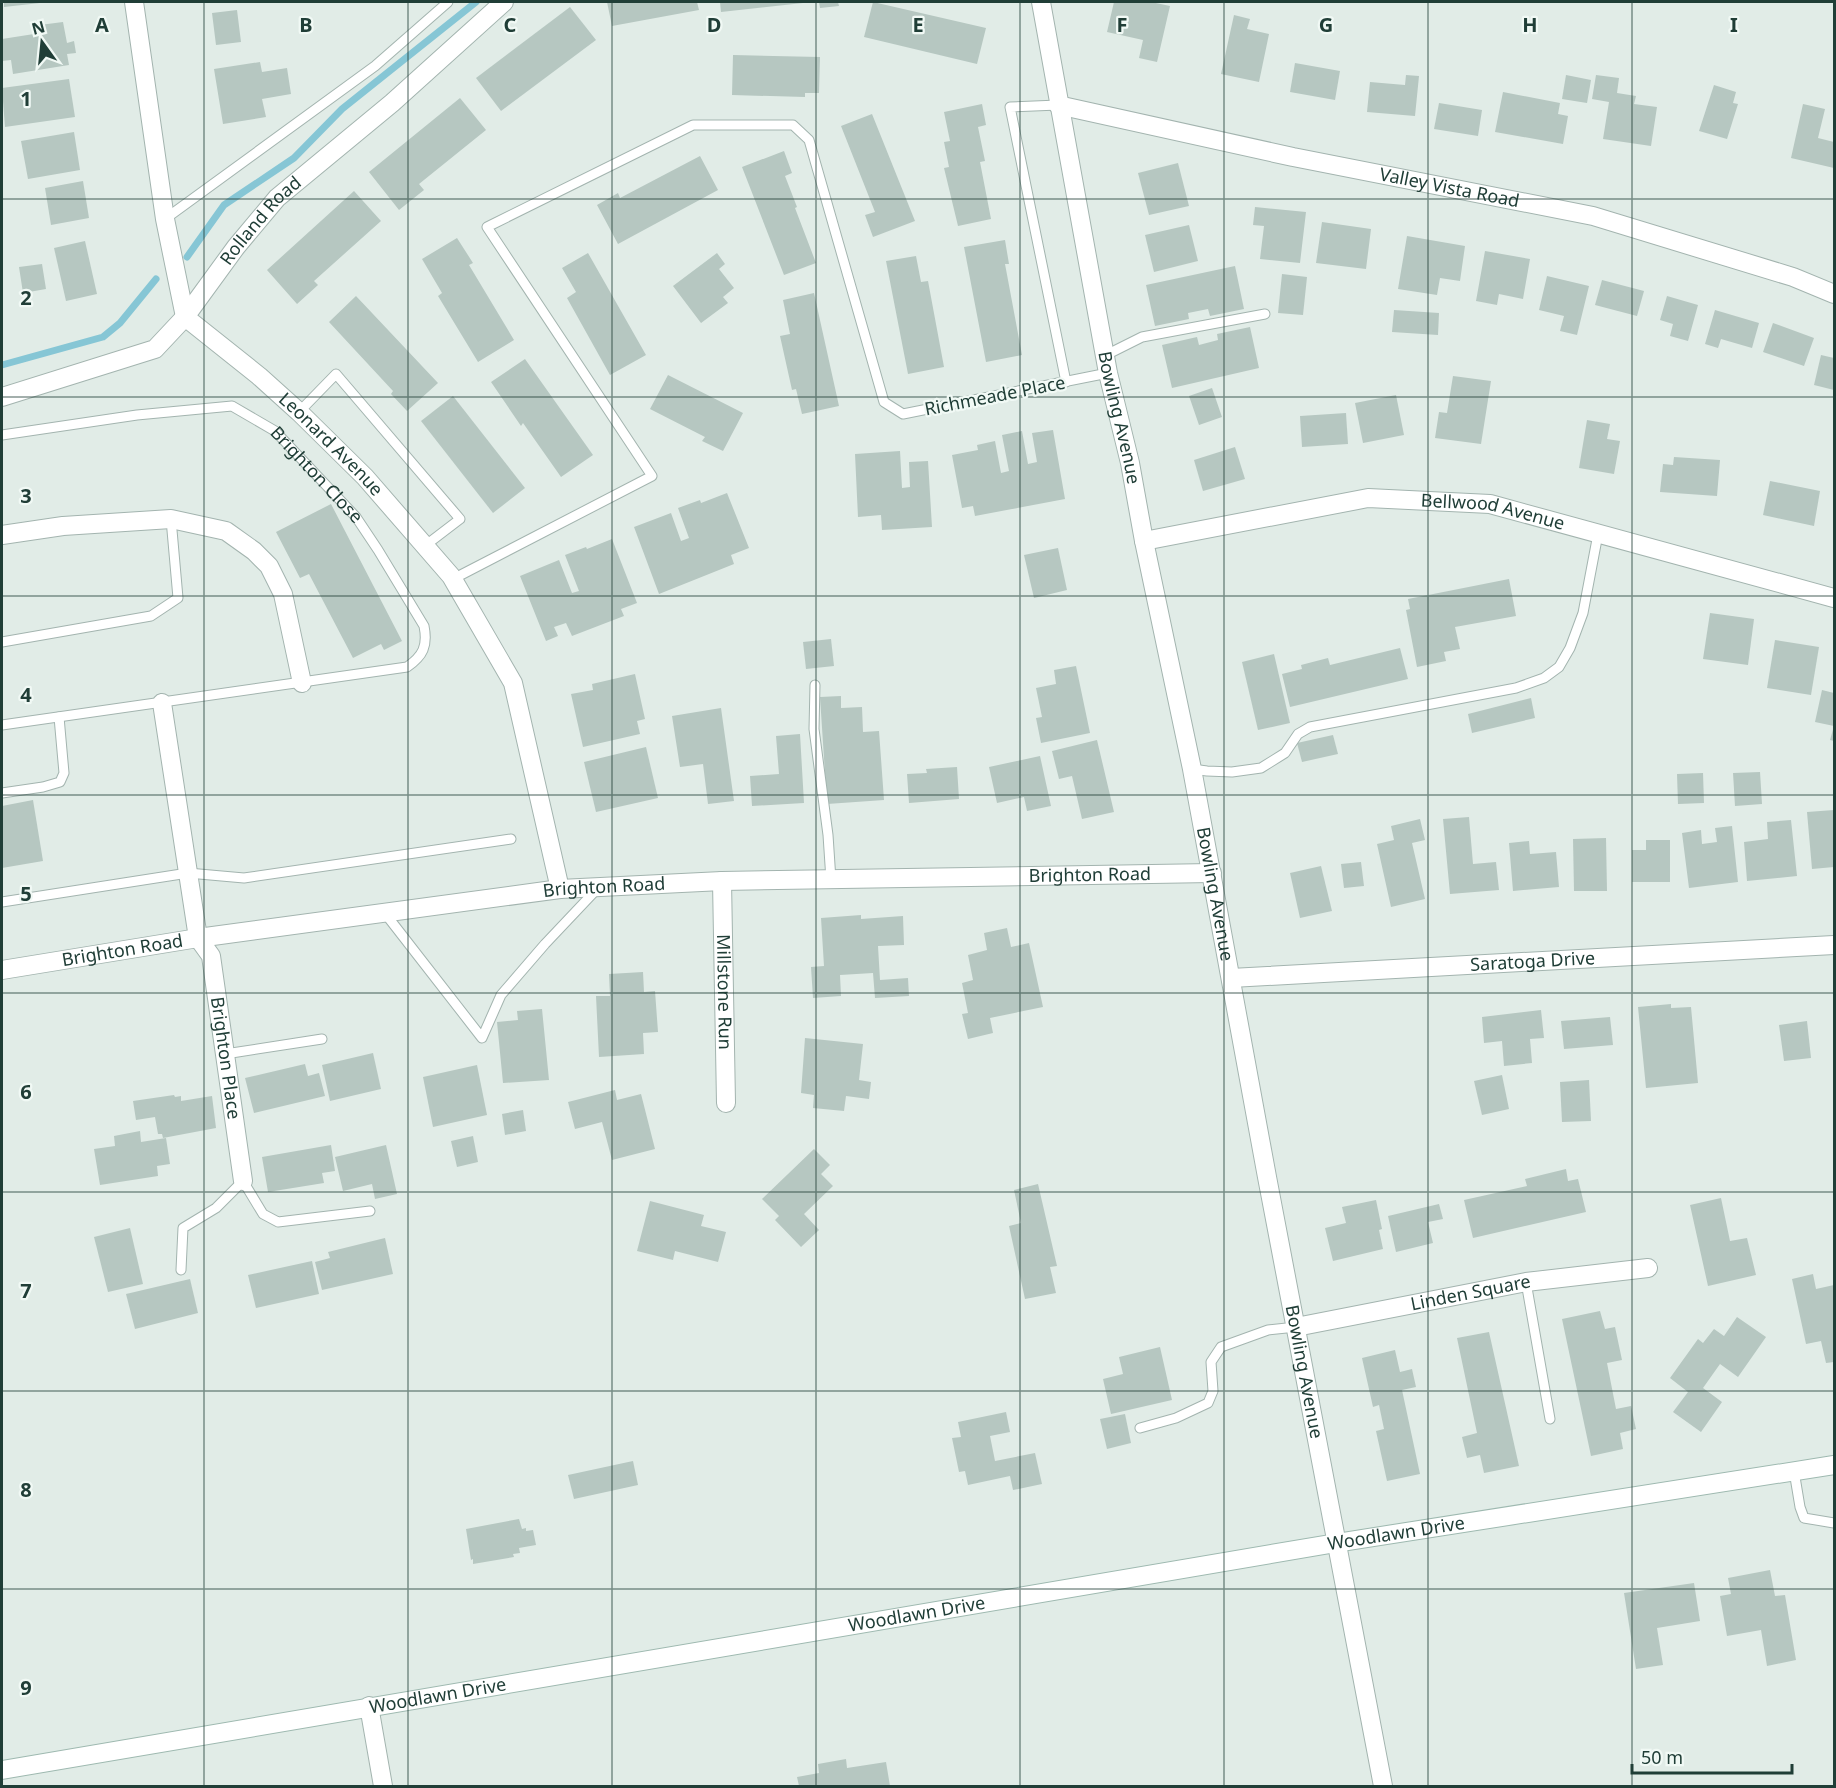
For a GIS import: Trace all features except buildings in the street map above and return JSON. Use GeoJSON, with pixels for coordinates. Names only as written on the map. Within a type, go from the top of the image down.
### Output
{"type":"FeatureCollection","features":[{"type":"Feature","properties":{"kind":"street"},"geometry":{"type":"LineString","coordinates":[[134,2],[165,219],[185,317]]}},
{"type":"Feature","properties":{"kind":"street","name":"Rolland Road"},"geometry":{"type":"LineString","coordinates":[[2,397],[155,349],[185,317],[236,247],[277,198],[392,103],[504,2]]}},
{"type":"Feature","properties":{"kind":"street","name":"Bowling Avenue"},"geometry":{"type":"LineString","coordinates":[[1041,2],[1106,365],[1130,463],[1192,769],[1383,1786]]}},
{"type":"Feature","properties":{"kind":"street","name":"Valley Vista Road"},"geometry":{"type":"LineString","coordinates":[[1058,105],[1293,157],[1593,216],[1793,277],[1834,294]]}},
{"type":"Feature","properties":{"kind":"street","name":"Leonard Avenue"},"geometry":{"type":"LineString","coordinates":[[185,317],[259,376],[299,412],[365,477],[453,579],[513,682],[560,889]]}},
{"type":"Feature","properties":{"kind":"street","name":"Bellwood Avenue"},"geometry":{"type":"LineString","coordinates":[[1144,541],[1368,498],[1490,504],[1834,598]]}},
{"type":"Feature","properties":{"kind":"street"},"geometry":{"type":"LineString","coordinates":[[2,535],[63,526],[171,519],[226,531],[254,551],[269,566],[283,594],[302,683]]}},
{"type":"Feature","properties":{"kind":"street","name":"Brighton Place"},"geometry":{"type":"LineString","coordinates":[[162,703],[198,938],[211,956],[243,1181]]}},
{"type":"Feature","properties":{"kind":"street","name":"Brighton Road"},"geometry":{"type":"LineString","coordinates":[[2,970],[198,938],[560,889],[722,881],[1212,873]]}},
{"type":"Feature","properties":{"kind":"street","name":"Millstone Run"},"geometry":{"type":"LineString","coordinates":[[722,881],[726,1103]]}},
{"type":"Feature","properties":{"kind":"street","name":"Saratoga Drive"},"geometry":{"type":"LineString","coordinates":[[1231,978],[1834,945]]}},
{"type":"Feature","properties":{"kind":"street","name":"Linden Square"},"geometry":{"type":"LineString","coordinates":[[1296,1327],[1526,1282],[1648,1268]]}},
{"type":"Feature","properties":{"kind":"street","name":"Woodlawn Drive"},"geometry":{"type":"LineString","coordinates":[[2,1770],[1336,1543],[1834,1465]]}},
{"type":"Feature","properties":{"kind":"street"},"geometry":{"type":"LineString","coordinates":[[369,1706],[383,1786]]}},
{"type":"Feature","properties":{"kind":"lane"},"geometry":{"type":"LineString","coordinates":[[165,219],[375,66],[448,2]]}},
{"type":"Feature","properties":{"kind":"lane"},"geometry":{"type":"LineString","coordinates":[[1058,105],[1010,108],[1066,382]]}},
{"type":"Feature","properties":{"kind":"lane","name":"Richmeade Place"},"geometry":{"type":"LineString","coordinates":[[453,579],[652,476],[487,227],[693,125],[793,125],[809,140],[884,402],[903,414],[1066,382],[1106,365],[1142,337],[1265,314]]}},
{"type":"Feature","properties":{"kind":"lane"},"geometry":{"type":"LineString","coordinates":[[299,412],[336,375],[460,519],[426,546]]}},
{"type":"Feature","properties":{"kind":"lane","name":"Brighton Close"},"geometry":{"type":"LineString","coordinates":[[2,435],[137,415],[232,406],[275,430],[356,517],[424,626],[427,639],[419,658],[407,667],[2,725]]}},
{"type":"Feature","properties":{"kind":"lane"},"geometry":{"type":"LineString","coordinates":[[2,642],[152,616],[178,598],[171,519]]}},
{"type":"Feature","properties":{"kind":"lane"},"geometry":{"type":"LineString","coordinates":[[1192,769],[1232,772],[1261,768],[1285,753],[1298,735],[1310,727],[1497,692],[1544,678],[1559,667],[1570,648],[1583,613],[1598,534]]}},
{"type":"Feature","properties":{"kind":"lane"},"geometry":{"type":"LineString","coordinates":[[815,685],[814,729],[828,835],[831,880]]}},
{"type":"Feature","properties":{"kind":"lane"},"geometry":{"type":"LineString","coordinates":[[2,793],[60,782],[64,773],[59,717]]}},
{"type":"Feature","properties":{"kind":"lane"},"geometry":{"type":"LineString","coordinates":[[2,902],[188,873],[244,878],[511,839]]}},
{"type":"Feature","properties":{"kind":"lane"},"geometry":{"type":"LineString","coordinates":[[384,912],[482,1038],[501,995],[545,944],[600,887]]}},
{"type":"Feature","properties":{"kind":"lane"},"geometry":{"type":"LineString","coordinates":[[225,1054],[322,1039]]}},
{"type":"Feature","properties":{"kind":"lane"},"geometry":{"type":"LineString","coordinates":[[181,1270],[183,1228],[216,1208],[243,1181],[263,1214],[278,1222],[370,1211]]}},
{"type":"Feature","properties":{"kind":"lane"},"geometry":{"type":"LineString","coordinates":[[1526,1282],[1550,1419]]}},
{"type":"Feature","properties":{"kind":"lane"},"geometry":{"type":"LineString","coordinates":[[1140,1428],[1176,1418],[1208,1403],[1213,1391],[1210,1362],[1221,1347],[1268,1330],[1296,1327]]}},
{"type":"Feature","properties":{"kind":"lane"},"geometry":{"type":"LineString","coordinates":[[1794,1471],[1804,1518],[1834,1523]]}},
{"type":"Feature","properties":{"kind":"waterway"},"geometry":{"type":"LineString","coordinates":[[187,257],[224,205],[294,158],[342,109],[476,2]]}},
{"type":"Feature","properties":{"kind":"waterway"},"geometry":{"type":"LineString","coordinates":[[2,365],[103,337],[120,323],[156,279]]}}]}
